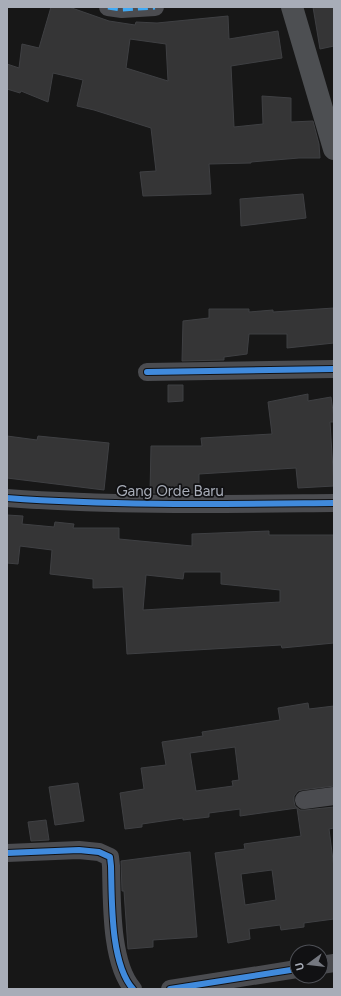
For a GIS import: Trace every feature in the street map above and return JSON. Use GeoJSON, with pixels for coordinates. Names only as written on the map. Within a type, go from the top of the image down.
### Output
{"type":"FeatureCollection","features":[{"type":"Feature","properties":{"kind":"main road"},"geometry":{"type":"LineString","coordinates":[[292,7],[334,148]]}},
{"type":"Feature","properties":{"kind":"street"},"geometry":{"type":"LineString","coordinates":[[108,7],[122,9],[154,7]]}},
{"type":"Feature","properties":{"kind":"street"},"geometry":{"type":"LineString","coordinates":[[147,372],[334,369]]}},
{"type":"Feature","properties":{"kind":"street","name":"Gang Orde Baru"},"geometry":{"type":"LineString","coordinates":[[7,498],[65,503],[334,503]]}},
{"type":"Feature","properties":{"kind":"street"},"geometry":{"type":"LineString","coordinates":[[304,800],[334,796]]}},
{"type":"Feature","properties":{"kind":"street"},"geometry":{"type":"LineString","coordinates":[[7,853],[79,850],[99,852],[110,857],[113,925],[120,964],[127,988]]}},
{"type":"Feature","properties":{"kind":"street"},"geometry":{"type":"LineString","coordinates":[[170,989],[289,970]]}},
{"type":"Feature","properties":{"kind":"building"},"geometry":{"type":"Polygon","coordinates":[[[51,7],[69,7],[109,21],[135,25],[136,22],[157,23],[228,16],[229,39],[278,31],[282,58],[231,66],[234,127],[263,124],[262,96],[291,98],[291,122],[313,121],[319,144],[320,158],[299,158],[251,163],[209,164],[211,194],[143,196],[140,172],[156,171],[151,128],[77,106],[83,80],[53,73],[48,102],[21,91],[20,93],[7,89],[7,64],[19,68],[22,44],[39,48],[51,7]],[[130,39],[126,68],[168,81],[166,44],[130,39]]]}},
{"type":"Feature","properties":{"kind":"building"},"geometry":{"type":"Polygon","coordinates":[[[313,7],[334,7],[334,46],[320,49],[313,7]]]}},
{"type":"Feature","properties":{"kind":"building"},"geometry":{"type":"Polygon","coordinates":[[[303,194],[306,218],[241,226],[240,199],[303,194]]]}},
{"type":"Feature","properties":{"kind":"building"},"geometry":{"type":"Polygon","coordinates":[[[334,308],[334,343],[287,348],[287,334],[249,334],[247,354],[224,357],[224,360],[182,361],[183,321],[209,318],[209,309],[249,309],[249,312],[273,310],[273,312],[334,308]]]}},
{"type":"Feature","properties":{"kind":"building"},"geometry":{"type":"Polygon","coordinates":[[[168,385],[183,385],[183,401],[168,402],[168,385]]]}},
{"type":"Feature","properties":{"kind":"building"},"geometry":{"type":"Polygon","coordinates":[[[308,394],[308,401],[331,397],[334,418],[334,422],[330,422],[334,486],[298,488],[296,468],[199,474],[199,493],[150,493],[151,446],[202,446],[201,438],[272,434],[268,402],[308,394]]]}},
{"type":"Feature","properties":{"kind":"building"},"geometry":{"type":"Polygon","coordinates":[[[7,436],[37,440],[38,436],[109,443],[104,490],[7,478],[7,436]]]}},
{"type":"Feature","properties":{"kind":"building"},"geometry":{"type":"Polygon","coordinates":[[[7,515],[23,516],[22,524],[54,527],[55,522],[74,524],[73,528],[119,528],[119,539],[192,546],[192,534],[269,531],[269,535],[334,535],[334,643],[282,648],[281,645],[127,654],[123,587],[93,588],[93,579],[50,574],[52,550],[20,546],[18,564],[7,563],[7,515]],[[184,572],[183,579],[146,575],[143,610],[280,602],[280,590],[221,584],[221,572],[184,572]]]}},
{"type":"Feature","properties":{"kind":"building"},"geometry":{"type":"Polygon","coordinates":[[[308,703],[309,709],[334,706],[334,786],[298,791],[294,796],[294,801],[295,806],[300,810],[334,807],[334,828],[329,829],[334,868],[334,919],[304,923],[304,927],[281,930],[280,925],[249,929],[250,939],[228,943],[215,853],[245,849],[244,844],[301,836],[297,808],[240,816],[240,809],[209,813],[209,817],[183,820],[183,818],[142,824],[142,827],[125,829],[120,793],[144,789],[141,768],[166,765],[162,742],[203,736],[202,732],[280,720],[278,708],[308,703]],[[235,747],[190,753],[196,791],[233,786],[232,781],[239,780],[235,747]],[[272,870],[241,874],[245,905],[276,900],[272,870]]]}},
{"type":"Feature","properties":{"kind":"building"},"geometry":{"type":"Polygon","coordinates":[[[78,783],[84,821],[55,825],[49,787],[78,783]]]}},
{"type":"Feature","properties":{"kind":"building"},"geometry":{"type":"Polygon","coordinates":[[[46,820],[49,840],[31,841],[28,822],[46,820]]]}},
{"type":"Feature","properties":{"kind":"building"},"geometry":{"type":"Polygon","coordinates":[[[190,852],[197,937],[153,940],[153,947],[128,949],[124,891],[122,891],[121,861],[190,852]]]}},
{"type":"Feature","properties":{"kind":"marked path"},"geometry":{"type":"LineString","coordinates":[[108,7],[122,9],[155,7]]}},
{"type":"Feature","properties":{"kind":"cycle path"},"geometry":{"type":"LineString","coordinates":[[147,372],[334,369]]}},
{"type":"Feature","properties":{"kind":"cycle path"},"geometry":{"type":"LineString","coordinates":[[7,498],[48,501],[130,503],[334,503]]}},
{"type":"Feature","properties":{"kind":"cycle path"},"geometry":{"type":"LineString","coordinates":[[7,853],[79,850],[99,852],[110,857],[112,913],[116,947],[125,978],[133,989]]}},
{"type":"Feature","properties":{"kind":"cycle path"},"geometry":{"type":"LineString","coordinates":[[170,989],[289,970]]}}]}
